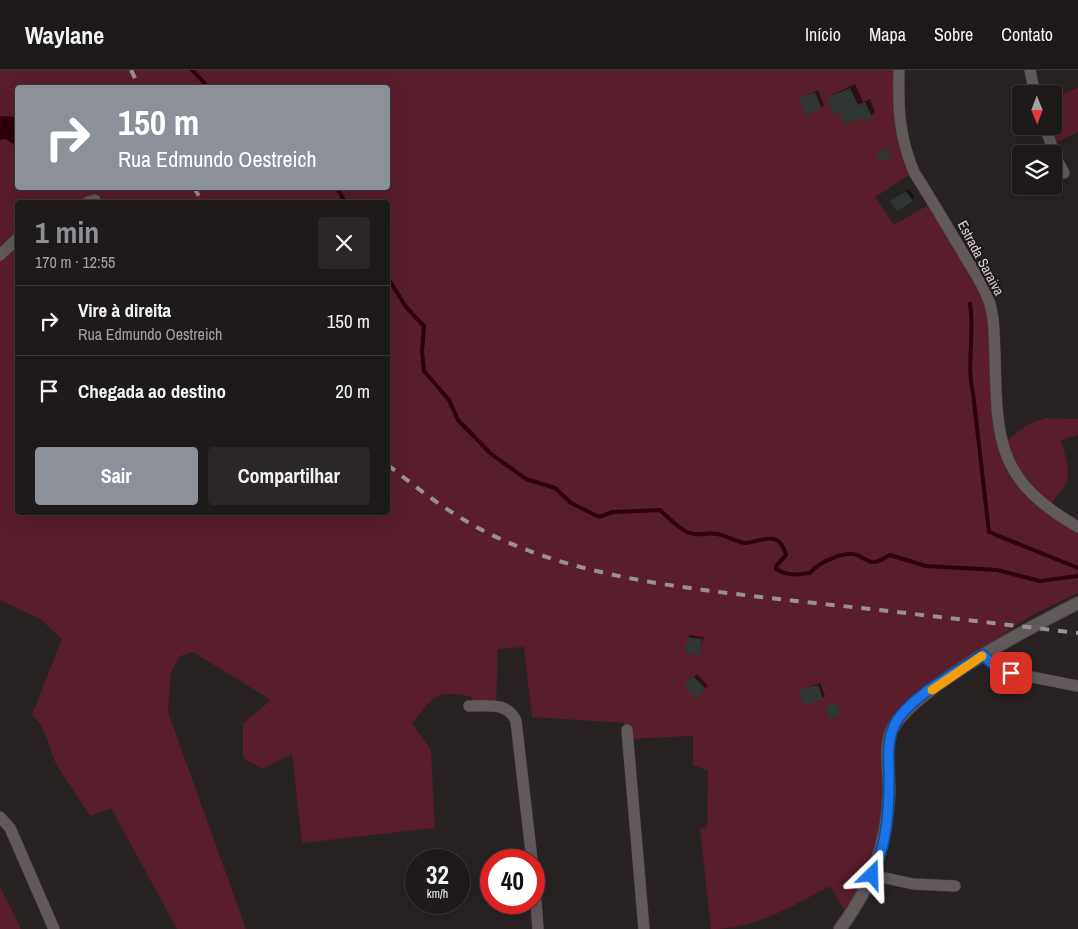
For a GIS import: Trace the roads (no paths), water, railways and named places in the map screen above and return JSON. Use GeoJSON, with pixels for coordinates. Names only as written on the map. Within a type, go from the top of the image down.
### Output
{"type":"FeatureCollection","features":[{"type":"Feature","properties":{"kind":"street","name":"Estrada Saraiva"},"geometry":{"type":"LineString","coordinates":[[899,70],[898,118],[907,155],[914,172],[988,297],[994,342],[996,415],[1001,444],[1009,464],[1019,481],[1038,500],[1078,527]]}},
{"type":"Feature","properties":{"kind":"street"},"geometry":{"type":"LineString","coordinates":[[1030,70],[1033,85]]}},
{"type":"Feature","properties":{"kind":"street"},"geometry":{"type":"LineString","coordinates":[[1048,135],[1055,156],[1064,173]]}},
{"type":"Feature","properties":{"kind":"street"},"geometry":{"type":"LineString","coordinates":[[0,255],[15,241]]}},
{"type":"Feature","properties":{"kind":"street"},"geometry":{"type":"LineString","coordinates":[[840,929],[850,916],[872,875],[882,850],[888,810],[890,735],[896,721],[906,709],[923,696],[983,655],[1029,628],[1078,603]]}},
{"type":"Feature","properties":{"kind":"street"},"geometry":{"type":"LineString","coordinates":[[983,655],[997,668],[1011,673],[1078,686]]}},
{"type":"Feature","properties":{"kind":"street"},"geometry":{"type":"LineString","coordinates":[[470,706],[506,707],[512,712],[516,721],[531,849]]}},
{"type":"Feature","properties":{"kind":"street"},"geometry":{"type":"LineString","coordinates":[[627,730],[644,929]]}},
{"type":"Feature","properties":{"kind":"street"},"geometry":{"type":"LineString","coordinates":[[0,817],[10,828],[54,929]]}},
{"type":"Feature","properties":{"kind":"street"},"geometry":{"type":"LineString","coordinates":[[872,875],[913,884],[955,886]]}},
{"type":"Feature","properties":{"kind":"street"},"geometry":{"type":"LineString","coordinates":[[537,914],[538,929]]}},
{"type":"Feature","properties":{"kind":"waterway"},"geometry":{"type":"LineString","coordinates":[[192,70],[206,85]]}},
{"type":"Feature","properties":{"kind":"waterway"},"geometry":{"type":"LineString","coordinates":[[338,190],[344,200]]}},
{"type":"Feature","properties":{"kind":"waterway"},"geometry":{"type":"LineString","coordinates":[[390,281],[406,307],[424,326],[422,352],[424,371],[449,400],[458,420],[490,453],[526,479],[555,488],[571,503],[599,517],[613,512],[660,510],[687,532],[717,534],[746,543],[770,538],[775,539],[783,547],[786,555],[777,565],[776,569],[788,574],[810,573],[819,565],[832,558],[851,554],[872,562],[879,561],[890,555],[926,566],[997,570],[1040,581],[1078,576]]}},
{"type":"Feature","properties":{"kind":"waterway"},"geometry":{"type":"LineString","coordinates":[[970,304],[972,326],[970,371],[989,532],[1078,568]]}},
{"type":"Feature","properties":{"kind":"railway"},"geometry":{"type":"LineString","coordinates":[[131,70],[138,85]]}},
{"type":"Feature","properties":{"kind":"railway"},"geometry":{"type":"LineString","coordinates":[[195,190],[202,200]]}},
{"type":"Feature","properties":{"kind":"railway"},"geometry":{"type":"LineString","coordinates":[[390,467],[446,509],[484,531],[520,547],[597,571],[637,580],[717,592],[1078,633]]}}]}
